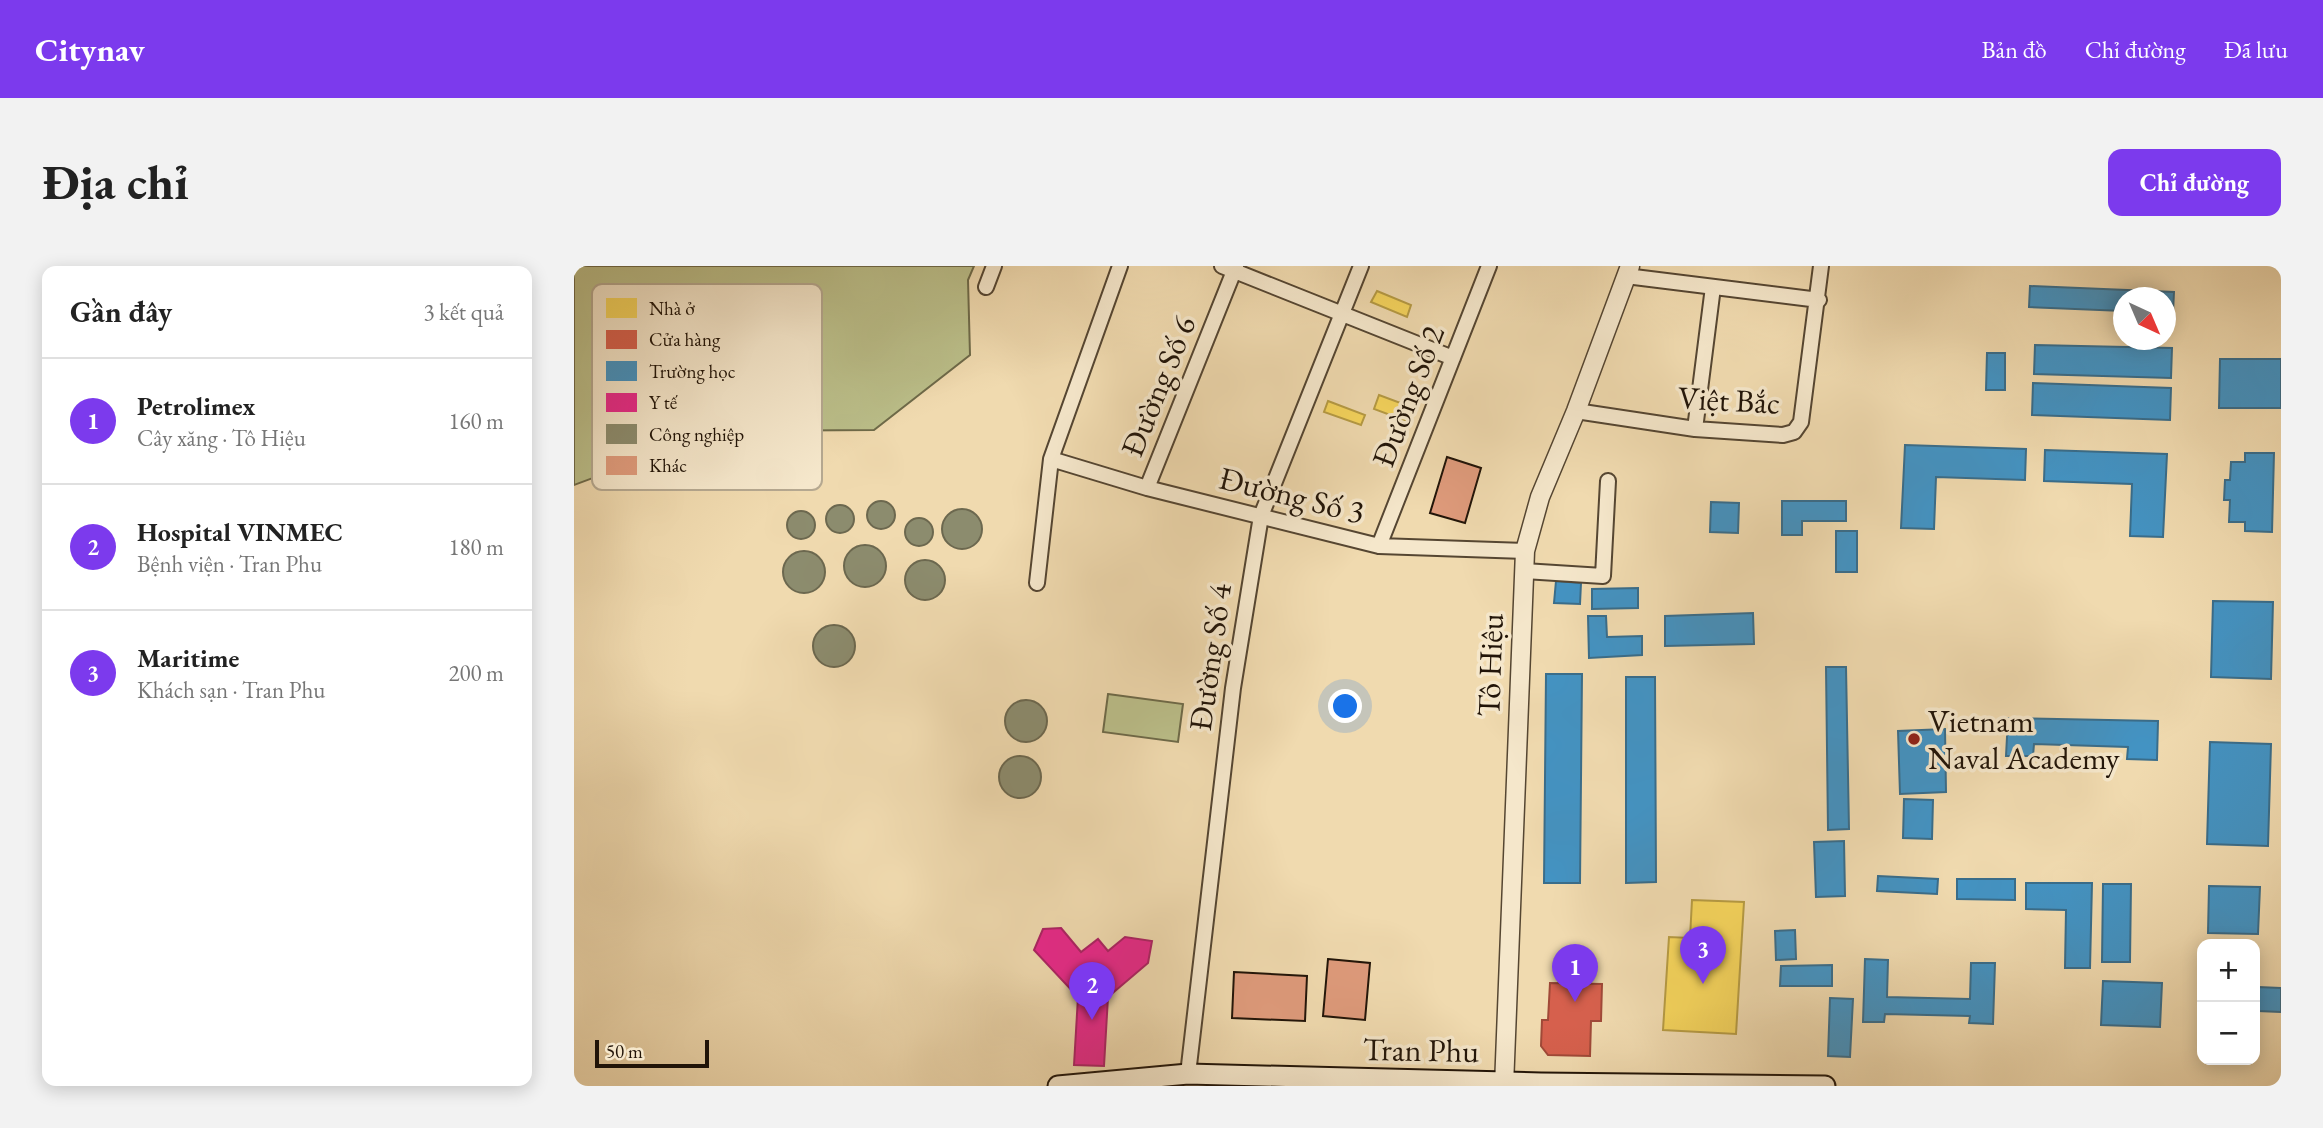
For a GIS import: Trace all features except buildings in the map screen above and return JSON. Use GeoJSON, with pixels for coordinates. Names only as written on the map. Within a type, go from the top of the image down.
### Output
{"type":"FeatureCollection","features":[{"type":"Feature","properties":{"kind":"main road","name":"Tran Phu"},"geometry":{"type":"LineString","coordinates":[[1058,1086],[1188,1080],[1825,1086]]}},
{"type":"Feature","properties":{"kind":"street"},"geometry":{"type":"LineString","coordinates":[[986,287],[994,266]]}},
{"type":"Feature","properties":{"kind":"street"},"geometry":{"type":"LineString","coordinates":[[1037,583],[1051,459],[1120,266]]}},
{"type":"Feature","properties":{"kind":"street","name":"Đường Số 4"},"geometry":{"type":"LineString","coordinates":[[1188,1080],[1233,688],[1261,516],[1361,266]]}},
{"type":"Feature","properties":{"kind":"street","name":"Đường Số 2"},"geometry":{"type":"LineString","coordinates":[[1379,545],[1489,266]]}},
{"type":"Feature","properties":{"kind":"street","name":"Việt Bắc"},"geometry":{"type":"LineString","coordinates":[[1576,411],[1695,429],[1783,435],[1794,432],[1801,422],[1819,300],[1821,266]]}},
{"type":"Feature","properties":{"kind":"street"},"geometry":{"type":"LineString","coordinates":[[1231,268],[1453,358]]}},
{"type":"Feature","properties":{"kind":"street","name":"Đường Số 6"},"geometry":{"type":"LineString","coordinates":[[1147,488],[1231,268]]}},
{"type":"Feature","properties":{"kind":"street"},"geometry":{"type":"LineString","coordinates":[[1628,271],[1819,300]]}},
{"type":"Feature","properties":{"kind":"street","name":"Tô Hiệu"},"geometry":{"type":"LineString","coordinates":[[1504,1084],[1525,551],[1540,497],[1576,411],[1628,271]]}},
{"type":"Feature","properties":{"kind":"street"},"geometry":{"type":"LineString","coordinates":[[1695,429],[1713,286]]}},
{"type":"Feature","properties":{"kind":"street","name":"Đường Số 3"},"geometry":{"type":"LineString","coordinates":[[1051,459],[1147,488],[1379,545],[1525,551]]}},
{"type":"Feature","properties":{"kind":"street"},"geometry":{"type":"LineString","coordinates":[[1524,571],[1603,576],[1608,481]]}},
{"type":"Feature","properties":{"kind":"green space"},"geometry":{"type":"Polygon","coordinates":[[[574,266],[974,266],[968,280],[970,355],[874,430],[822,430],[822,284],[592,284],[592,478],[574,485],[574,266]]]}},
{"type":"Feature","properties":{"kind":"green space"},"geometry":{"type":"Polygon","coordinates":[[[1108,694],[1183,704],[1178,742],[1103,732],[1108,694]]]}},
{"type":"Feature","properties":{"kind":"place","name":"Vietnam Naval Academy"},"geometry":{"type":"Point","coordinates":[1914,739]}},
{"type":"Feature","properties":{"kind":"place","name":"Maritime"},"geometry":{"type":"Point","coordinates":[1703,984]}},
{"type":"Feature","properties":{"kind":"place","name":"Petrolimex"},"geometry":{"type":"Point","coordinates":[1575,1002]}},
{"type":"Feature","properties":{"kind":"place","name":"Hospital VINMEC"},"geometry":{"type":"Point","coordinates":[1092,1020]}}]}
